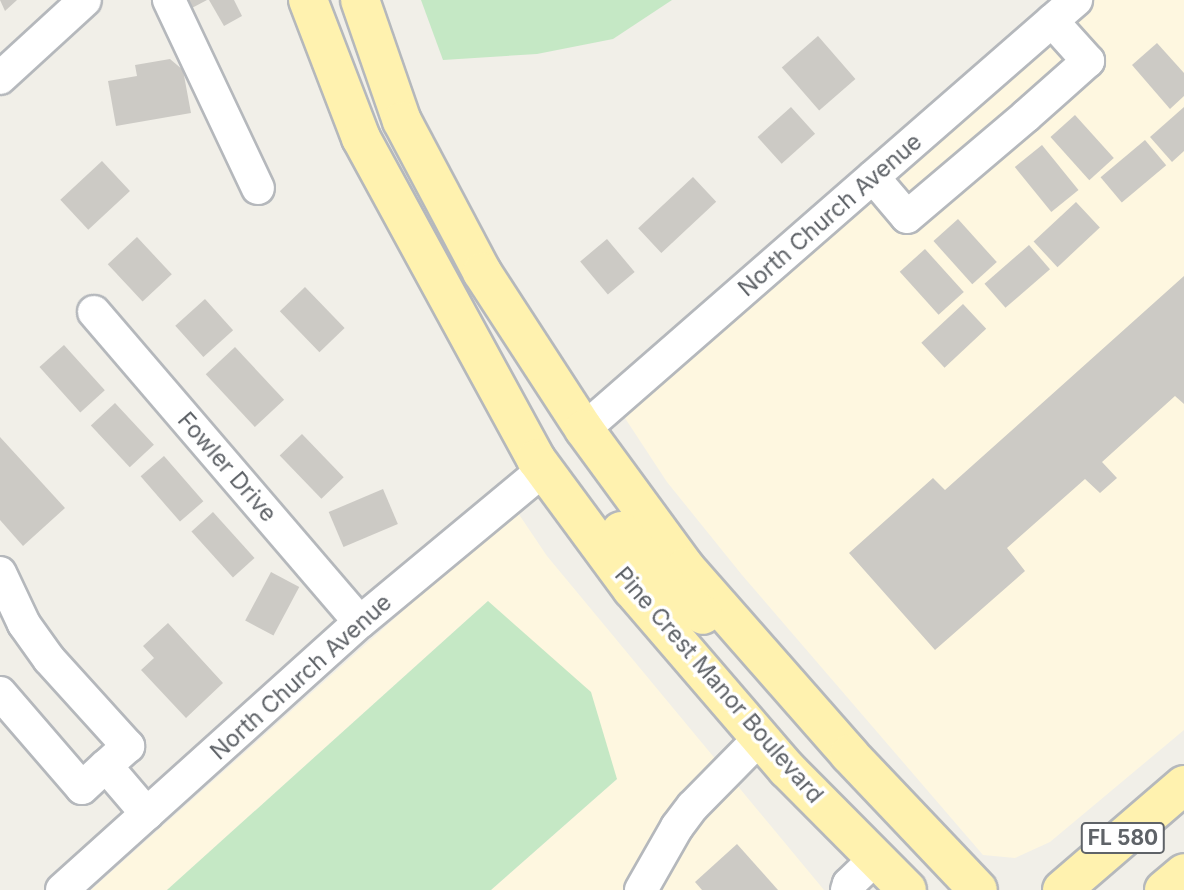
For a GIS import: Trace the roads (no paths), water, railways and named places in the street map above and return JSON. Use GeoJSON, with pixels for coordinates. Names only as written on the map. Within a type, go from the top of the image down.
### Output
{"type":"FeatureCollection","features":[{"type":"Feature","properties":{"kind":"main road","name":"Pine Crest Manor Boulevard"},"geometry":{"type":"LineString","coordinates":[[308,0],[361,138],[544,469],[632,589],[760,738],[787,769],[907,890]]}},
{"type":"Feature","properties":{"kind":"main road","name":"Pine Crest Manor Boulevard"},"geometry":{"type":"LineString","coordinates":[[360,0],[402,121],[482,272],[584,429],[685,567],[849,754],[978,890]]}},
{"type":"Feature","properties":{"kind":"main road","name":"Pine Crest Manor Boulevard"},"geometry":{"type":"LineString","coordinates":[[415,240],[491,331],[529,396],[553,416],[584,429]]}},
{"type":"Feature","properties":{"kind":"main road","name":"Pine Crest Manor Boulevard"},"geometry":{"type":"LineString","coordinates":[[544,469],[582,482],[651,570],[678,598],[701,615],[738,628]]}},
{"type":"Feature","properties":{"kind":"main road","name":"FL 580"},"geometry":{"type":"LineString","coordinates":[[1062,890],[1184,785]]}},
{"type":"Feature","properties":{"kind":"main road","name":"FL 580"},"geometry":{"type":"LineString","coordinates":[[1164,890],[1184,873]]}},
{"type":"Feature","properties":{"kind":"street"},"geometry":{"type":"LineString","coordinates":[[0,78],[85,0]]}},
{"type":"Feature","properties":{"kind":"street"},"geometry":{"type":"LineString","coordinates":[[169,0],[258,188]]}},
{"type":"Feature","properties":{"kind":"street","name":"North Church Avenue"},"geometry":{"type":"LineString","coordinates":[[584,429],[1076,0]]}},
{"type":"Feature","properties":{"kind":"street"},"geometry":{"type":"LineString","coordinates":[[873,177],[907,217],[1088,61],[1052,21]]}},
{"type":"Feature","properties":{"kind":"street","name":"Fowler Drive"},"geometry":{"type":"LineString","coordinates":[[94,312],[360,622]]}},
{"type":"Feature","properties":{"kind":"street","name":"North Church Avenue"},"geometry":{"type":"LineString","coordinates":[[62,890],[360,622],[544,469]]}},
{"type":"Feature","properties":{"kind":"street"},"geometry":{"type":"LineString","coordinates":[[0,573],[24,624],[49,659],[128,746],[82,788],[0,693]]}},
{"type":"Feature","properties":{"kind":"street"},"geometry":{"type":"LineString","coordinates":[[640,890],[677,827],[693,806],[760,738]]}},
{"type":"Feature","properties":{"kind":"street"},"geometry":{"type":"LineString","coordinates":[[106,766],[147,814]]}},
{"type":"Feature","properties":{"kind":"street"},"geometry":{"type":"LineString","coordinates":[[847,890],[849,884],[877,857]]}}]}
